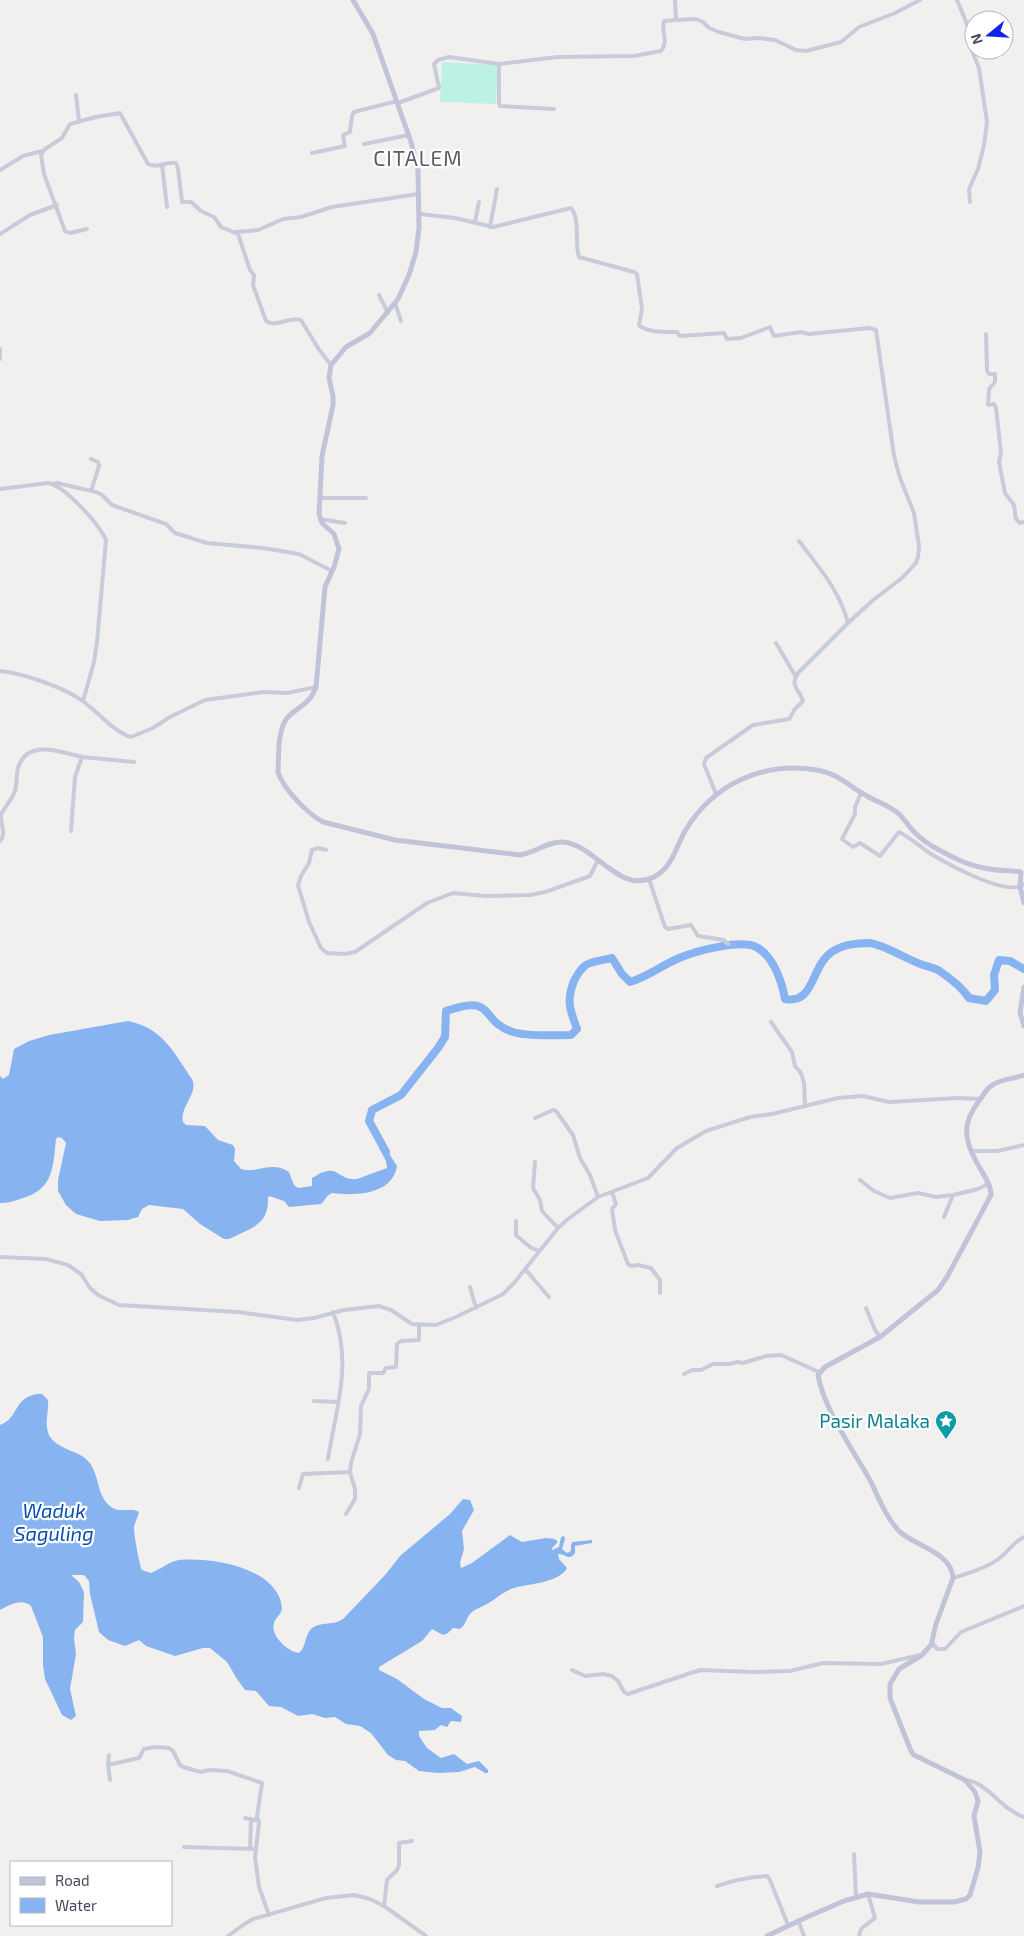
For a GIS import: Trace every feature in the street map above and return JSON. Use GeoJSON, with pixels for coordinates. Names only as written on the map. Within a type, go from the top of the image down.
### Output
{"type":"FeatureCollection","features":[{"type":"Feature","properties":{"kind":"main road"},"geometry":{"type":"LineString","coordinates":[[353,0],[373,34],[409,135],[418,170],[419,214],[416,252],[409,275],[395,303],[370,334],[346,347],[330,365],[329,378],[333,405],[324,444],[319,514],[320,520],[334,534],[338,545],[338,554],[325,587],[316,687],[311,698],[286,719],[282,729],[278,772],[292,795],[320,821],[395,840],[506,854],[525,854],[551,844],[563,842],[570,844],[628,879],[636,881],[649,879],[665,870],[695,816],[716,794],[729,785],[761,773],[796,768],[834,774],[861,793],[898,813],[914,832],[930,845],[966,863],[986,869],[1021,872],[1024,903]]}},
{"type":"Feature","properties":{"kind":"main road"},"geometry":{"type":"LineString","coordinates":[[1024,987],[1020,1013],[1024,1026]]}},
{"type":"Feature","properties":{"kind":"main road"},"geometry":{"type":"LineString","coordinates":[[767,1936],[798,1920],[868,1894],[919,1902],[954,1902],[966,1899],[970,1895],[978,1868],[980,1852],[974,1816],[978,1801],[975,1792],[965,1780],[914,1755],[890,1698],[890,1684],[899,1669],[922,1655],[932,1642],[936,1624],[953,1578],[950,1567],[944,1560],[910,1540],[894,1524],[830,1408],[819,1379],[819,1372],[824,1367],[880,1337],[926,1300],[947,1277],[989,1202],[991,1192],[966,1139],[966,1129],[973,1109],[993,1084],[1024,1075]]}},
{"type":"Feature","properties":{"kind":"street"},"geometry":{"type":"LineString","coordinates":[[675,0],[676,20]]}},
{"type":"Feature","properties":{"kind":"street"},"geometry":{"type":"LineString","coordinates":[[312,153],[345,146],[343,135],[351,131],[354,112],[398,102],[439,88],[434,64],[438,60],[455,57],[499,64],[557,57],[634,56],[649,54],[663,49],[666,36],[663,26],[664,21],[696,19],[703,22],[709,28],[720,32],[745,38],[775,40],[796,50],[806,51],[841,42],[859,27],[895,13],[920,0]]}},
{"type":"Feature","properties":{"kind":"street"},"geometry":{"type":"LineString","coordinates":[[957,0],[965,19],[971,48],[979,68],[987,122],[978,169],[969,186],[970,202]]}},
{"type":"Feature","properties":{"kind":"street"},"geometry":{"type":"LineString","coordinates":[[499,64],[500,106],[554,109]]}},
{"type":"Feature","properties":{"kind":"street"},"geometry":{"type":"LineString","coordinates":[[76,95],[79,121]]}},
{"type":"Feature","properties":{"kind":"street"},"geometry":{"type":"LineString","coordinates":[[0,170],[23,156],[42,151],[62,138],[69,125],[79,121],[120,113],[148,164],[153,166],[172,162],[177,165],[182,202],[191,202],[201,211],[214,217],[221,227],[236,232],[258,230],[283,219],[301,218],[332,207],[418,194]]}},
{"type":"Feature","properties":{"kind":"street"},"geometry":{"type":"LineString","coordinates":[[364,144],[409,135]]}},
{"type":"Feature","properties":{"kind":"street"},"geometry":{"type":"LineString","coordinates":[[42,151],[41,163],[66,233],[87,230]]}},
{"type":"Feature","properties":{"kind":"street"},"geometry":{"type":"LineString","coordinates":[[162,165],[168,207]]}},
{"type":"Feature","properties":{"kind":"street"},"geometry":{"type":"LineString","coordinates":[[490,227],[497,189]]}},
{"type":"Feature","properties":{"kind":"street"},"geometry":{"type":"LineString","coordinates":[[475,222],[479,202]]}},
{"type":"Feature","properties":{"kind":"street"},"geometry":{"type":"LineString","coordinates":[[0,234],[30,215],[57,205]]}},
{"type":"Feature","properties":{"kind":"street"},"geometry":{"type":"LineString","coordinates":[[419,214],[455,218],[496,227],[568,208],[573,209],[579,257],[637,274],[642,309],[639,325],[642,328],[663,332],[677,332],[680,336],[724,333],[727,339],[741,338],[770,327],[774,336],[802,332],[819,334],[875,328],[894,456],[900,478],[914,512],[919,546],[916,563],[902,578],[872,601],[848,623],[796,677],[794,686],[803,702],[795,709],[789,719],[753,725],[721,746],[704,760],[716,794]]}},
{"type":"Feature","properties":{"kind":"street"},"geometry":{"type":"LineString","coordinates":[[236,232],[254,274],[253,285],[266,321],[273,324],[300,319],[330,365]]}},
{"type":"Feature","properties":{"kind":"street"},"geometry":{"type":"LineString","coordinates":[[379,295],[388,313]]}},
{"type":"Feature","properties":{"kind":"street"},"geometry":{"type":"LineString","coordinates":[[395,303],[402,321]]}},
{"type":"Feature","properties":{"kind":"street"},"geometry":{"type":"LineString","coordinates":[[986,334],[987,372],[989,374],[995,373],[995,382],[989,389],[988,404],[989,406],[994,404],[996,408],[1001,453],[998,462],[1005,493],[1014,504],[1016,519],[1020,524],[1024,522]]}},
{"type":"Feature","properties":{"kind":"street"},"geometry":{"type":"LineString","coordinates":[[0,349],[0,359]]}},
{"type":"Feature","properties":{"kind":"street"},"geometry":{"type":"LineString","coordinates":[[91,459],[98,462],[99,465],[92,491]]}},
{"type":"Feature","properties":{"kind":"street"},"geometry":{"type":"LineString","coordinates":[[0,489],[57,483],[92,491],[102,495],[112,505],[166,524],[175,533],[207,543],[263,548],[299,554],[332,571]]}},
{"type":"Feature","properties":{"kind":"street"},"geometry":{"type":"LineString","coordinates":[[54,484],[72,497],[102,532],[106,540],[97,642],[94,662],[83,701]]}},
{"type":"Feature","properties":{"kind":"street"},"geometry":{"type":"LineString","coordinates":[[320,498],[366,498]]}},
{"type":"Feature","properties":{"kind":"street"},"geometry":{"type":"LineString","coordinates":[[320,520],[344,523]]}},
{"type":"Feature","properties":{"kind":"street"},"geometry":{"type":"LineString","coordinates":[[799,541],[834,587],[848,623]]}},
{"type":"Feature","properties":{"kind":"street"},"geometry":{"type":"LineString","coordinates":[[776,643],[796,677]]}},
{"type":"Feature","properties":{"kind":"street"},"geometry":{"type":"LineString","coordinates":[[0,671],[24,676],[83,701],[122,733],[134,737],[206,700],[263,692],[287,693],[316,687]]}},
{"type":"Feature","properties":{"kind":"street"},"geometry":{"type":"LineString","coordinates":[[0,841],[3,837],[3,832],[0,817],[13,796],[18,768],[26,755],[32,751],[42,748],[82,757],[134,762]]}},
{"type":"Feature","properties":{"kind":"street"},"geometry":{"type":"LineString","coordinates":[[71,830],[75,777],[82,757]]}},
{"type":"Feature","properties":{"kind":"street"},"geometry":{"type":"LineString","coordinates":[[861,793],[855,814],[842,839],[853,847],[860,843],[880,856],[899,832],[931,854],[982,880],[1003,887],[1022,886]]}},
{"type":"Feature","properties":{"kind":"street"},"geometry":{"type":"LineString","coordinates":[[326,850],[318,848],[312,850],[298,885],[309,922],[320,948],[327,953],[345,954],[355,952],[372,942],[419,908],[440,898],[457,893],[512,896],[545,892],[590,876],[598,860]]}},
{"type":"Feature","properties":{"kind":"street"},"geometry":{"type":"LineString","coordinates":[[1021,872],[1024,866]]}},
{"type":"Feature","properties":{"kind":"street"},"geometry":{"type":"LineString","coordinates":[[649,879],[665,927],[668,929],[691,925],[698,936],[724,940],[728,944]]}},
{"type":"Feature","properties":{"kind":"street"},"geometry":{"type":"LineString","coordinates":[[771,1022],[792,1052],[794,1066],[801,1073],[804,1083],[805,1105]]}},
{"type":"Feature","properties":{"kind":"street"},"geometry":{"type":"LineString","coordinates":[[0,1257],[46,1259],[68,1266],[81,1274],[90,1288],[98,1295],[119,1305],[238,1312],[291,1320],[314,1318],[333,1312],[382,1306],[391,1310],[405,1321],[419,1326],[436,1325],[503,1294],[526,1269],[558,1228],[598,1197],[648,1178],[677,1148],[706,1131],[750,1117],[856,1096],[889,1102],[958,1098],[980,1099]]}},
{"type":"Feature","properties":{"kind":"street"},"geometry":{"type":"LineString","coordinates":[[535,1118],[547,1111],[556,1111],[573,1135],[580,1158],[590,1175],[598,1197]]}},
{"type":"Feature","properties":{"kind":"street"},"geometry":{"type":"LineString","coordinates":[[971,1151],[997,1151],[1024,1145]]}},
{"type":"Feature","properties":{"kind":"street"},"geometry":{"type":"LineString","coordinates":[[535,1162],[533,1188],[540,1200],[542,1211],[558,1228]]}},
{"type":"Feature","properties":{"kind":"street"},"geometry":{"type":"LineString","coordinates":[[860,1180],[874,1191],[890,1198],[918,1193],[936,1197],[953,1195],[978,1189],[988,1184]]}},
{"type":"Feature","properties":{"kind":"street"},"geometry":{"type":"LineString","coordinates":[[612,1192],[616,1204],[612,1209],[615,1230],[628,1264],[651,1268],[660,1280],[660,1292]]}},
{"type":"Feature","properties":{"kind":"street"},"geometry":{"type":"LineString","coordinates":[[944,1217],[953,1195]]}},
{"type":"Feature","properties":{"kind":"street"},"geometry":{"type":"LineString","coordinates":[[516,1221],[517,1237],[530,1247],[540,1251]]}},
{"type":"Feature","properties":{"kind":"street"},"geometry":{"type":"LineString","coordinates":[[526,1269],[549,1297]]}},
{"type":"Feature","properties":{"kind":"street"},"geometry":{"type":"LineString","coordinates":[[470,1287],[476,1308]]}},
{"type":"Feature","properties":{"kind":"street"},"geometry":{"type":"LineString","coordinates":[[866,1308],[880,1337]]}},
{"type":"Feature","properties":{"kind":"street"},"geometry":{"type":"LineString","coordinates":[[328,1459],[338,1402],[343,1356],[341,1335],[333,1312]]}},
{"type":"Feature","properties":{"kind":"street"},"geometry":{"type":"LineString","coordinates":[[346,1514],[355,1494],[350,1472],[351,1463],[360,1434],[361,1406],[370,1389],[369,1373],[383,1373],[386,1368],[396,1367],[396,1344],[419,1340],[419,1326]]}},
{"type":"Feature","properties":{"kind":"street"},"geometry":{"type":"LineString","coordinates":[[684,1374],[692,1370],[701,1370],[713,1364],[743,1363],[766,1356],[781,1355],[819,1372]]}},
{"type":"Feature","properties":{"kind":"street"},"geometry":{"type":"LineString","coordinates":[[314,1401],[338,1402]]}},
{"type":"Feature","properties":{"kind":"street"},"geometry":{"type":"LineString","coordinates":[[299,1488],[303,1474],[350,1472]]}},
{"type":"Feature","properties":{"kind":"street"},"geometry":{"type":"LineString","coordinates":[[953,1578],[989,1566],[1006,1554],[1018,1540],[1024,1537]]}},
{"type":"Feature","properties":{"kind":"street"},"geometry":{"type":"LineString","coordinates":[[932,1642],[937,1650],[945,1649],[961,1632],[1024,1606]]}},
{"type":"Feature","properties":{"kind":"street"},"geometry":{"type":"LineString","coordinates":[[572,1670],[585,1676],[604,1674],[612,1676],[618,1681],[624,1692],[628,1694],[700,1670],[790,1671],[823,1662],[881,1664],[922,1655]]}},
{"type":"Feature","properties":{"kind":"street"},"geometry":{"type":"LineString","coordinates":[[108,1765],[139,1758],[144,1748],[169,1748],[174,1751],[180,1765],[183,1767],[201,1772],[209,1770],[227,1771],[262,1783],[253,1849]]}},
{"type":"Feature","properties":{"kind":"street"},"geometry":{"type":"LineString","coordinates":[[109,1755],[110,1780]]}},
{"type":"Feature","properties":{"kind":"street"},"geometry":{"type":"LineString","coordinates":[[965,1780],[978,1783],[1010,1811],[1024,1817]]}},
{"type":"Feature","properties":{"kind":"street"},"geometry":{"type":"LineString","coordinates":[[245,1818],[258,1820]]}},
{"type":"Feature","properties":{"kind":"street"},"geometry":{"type":"LineString","coordinates":[[251,1819],[253,1849],[260,1887],[269,1915]]}},
{"type":"Feature","properties":{"kind":"street"},"geometry":{"type":"LineString","coordinates":[[384,1906],[387,1880],[397,1870],[399,1865],[399,1843],[412,1841]]}},
{"type":"Feature","properties":{"kind":"street"},"geometry":{"type":"LineString","coordinates":[[184,1847],[253,1849]]}},
{"type":"Feature","properties":{"kind":"street"},"geometry":{"type":"LineString","coordinates":[[854,1854],[856,1897]]}},
{"type":"Feature","properties":{"kind":"street"},"geometry":{"type":"LineString","coordinates":[[717,1886],[740,1878],[752,1879],[767,1876],[788,1925]]}},
{"type":"Feature","properties":{"kind":"street"},"geometry":{"type":"LineString","coordinates":[[859,1936],[861,1929],[875,1918],[868,1894]]}},
{"type":"Feature","properties":{"kind":"street"},"geometry":{"type":"LineString","coordinates":[[228,1936],[246,1923],[326,1898],[345,1895],[366,1898],[384,1906],[426,1936]]}},
{"type":"Feature","properties":{"kind":"street"},"geometry":{"type":"LineString","coordinates":[[798,1920],[804,1936]]}},
{"type":"Feature","properties":{"kind":"green space"},"geometry":{"type":"Polygon","coordinates":[[[442,62],[498,65],[496,104],[440,102],[442,62]]]}},
{"type":"Feature","properties":{"kind":"water"},"geometry":{"type":"Polygon","coordinates":[[[128,1021],[140,1024],[159,1036],[173,1051],[192,1079],[193,1090],[184,1111],[183,1122],[186,1125],[205,1126],[218,1140],[233,1145],[235,1149],[234,1161],[241,1169],[253,1170],[276,1167],[282,1169],[289,1172],[294,1185],[298,1188],[312,1186],[312,1178],[327,1171],[337,1172],[350,1179],[357,1179],[387,1168],[386,1161],[379,1148],[383,1144],[397,1166],[390,1181],[377,1190],[360,1194],[332,1193],[321,1204],[289,1207],[284,1201],[269,1196],[265,1215],[257,1225],[229,1239],[224,1239],[200,1224],[183,1209],[149,1205],[142,1209],[138,1217],[128,1220],[100,1221],[76,1214],[66,1205],[58,1191],[58,1180],[66,1143],[62,1138],[58,1137],[56,1139],[50,1175],[41,1189],[20,1199],[0,1203],[0,1076],[3,1079],[9,1075],[14,1049],[29,1041],[49,1035],[128,1021]]]}},
{"type":"Feature","properties":{"kind":"water","name":"Waduk Saguling"},"geometry":{"type":"Polygon","coordinates":[[[42,1394],[48,1400],[47,1426],[49,1435],[56,1443],[85,1458],[94,1470],[105,1501],[117,1510],[139,1512],[134,1530],[142,1570],[151,1573],[169,1563],[179,1560],[193,1560],[226,1563],[257,1575],[270,1584],[278,1595],[282,1609],[273,1628],[277,1638],[295,1652],[299,1653],[302,1650],[312,1628],[343,1619],[386,1574],[400,1556],[450,1514],[463,1499],[470,1500],[474,1510],[462,1531],[464,1549],[460,1563],[461,1568],[472,1563],[510,1535],[522,1542],[546,1538],[555,1539],[558,1542],[552,1550],[559,1547],[561,1537],[564,1536],[562,1549],[567,1553],[571,1551],[572,1542],[592,1540],[592,1543],[575,1546],[575,1553],[571,1557],[558,1554],[559,1559],[567,1568],[557,1577],[507,1591],[469,1615],[464,1626],[460,1629],[453,1628],[443,1635],[432,1629],[422,1641],[379,1667],[379,1670],[397,1679],[424,1699],[442,1708],[451,1708],[462,1716],[461,1722],[451,1721],[447,1727],[441,1725],[435,1730],[419,1731],[419,1736],[427,1748],[441,1758],[454,1754],[467,1764],[479,1761],[488,1770],[488,1773],[475,1767],[459,1772],[438,1773],[419,1771],[405,1761],[396,1760],[388,1755],[371,1733],[360,1726],[346,1724],[335,1717],[325,1718],[312,1714],[298,1716],[281,1707],[269,1706],[256,1691],[245,1690],[227,1662],[210,1648],[203,1648],[175,1656],[146,1646],[139,1640],[125,1646],[108,1640],[99,1632],[90,1594],[89,1581],[84,1575],[71,1575],[79,1582],[84,1592],[83,1622],[75,1630],[76,1654],[70,1689],[76,1716],[71,1720],[62,1715],[45,1679],[43,1637],[31,1606],[19,1602],[0,1610],[0,1425],[10,1418],[24,1400],[29,1396],[42,1394]]]}},
{"type":"Feature","properties":{"kind":"waterway"},"geometry":{"type":"LineString","coordinates":[[386,1152],[369,1121],[372,1110],[401,1095],[438,1048],[445,1037],[446,1011],[473,1005],[486,1011],[502,1027],[519,1034],[571,1035],[577,1029],[570,1005],[570,994],[574,981],[582,968],[595,962],[612,958],[622,974],[630,982],[679,958],[696,952],[731,945],[751,945],[764,952],[773,964],[782,985],[785,999],[795,999],[802,996],[808,990],[827,956],[847,945],[869,943],[888,949],[937,970],[963,990],[969,998],[986,1001],[995,990],[994,975],[999,960],[1010,961],[1024,969]]}},
{"type":"Feature","properties":{"kind":"place","name":"Pasir Malaka"},"geometry":{"type":"Point","coordinates":[946,1440]}},
{"type":"Feature","properties":{"kind":"district","name":"CITALEM"},"geometry":{"type":"Point","coordinates":[418,159]}}]}
